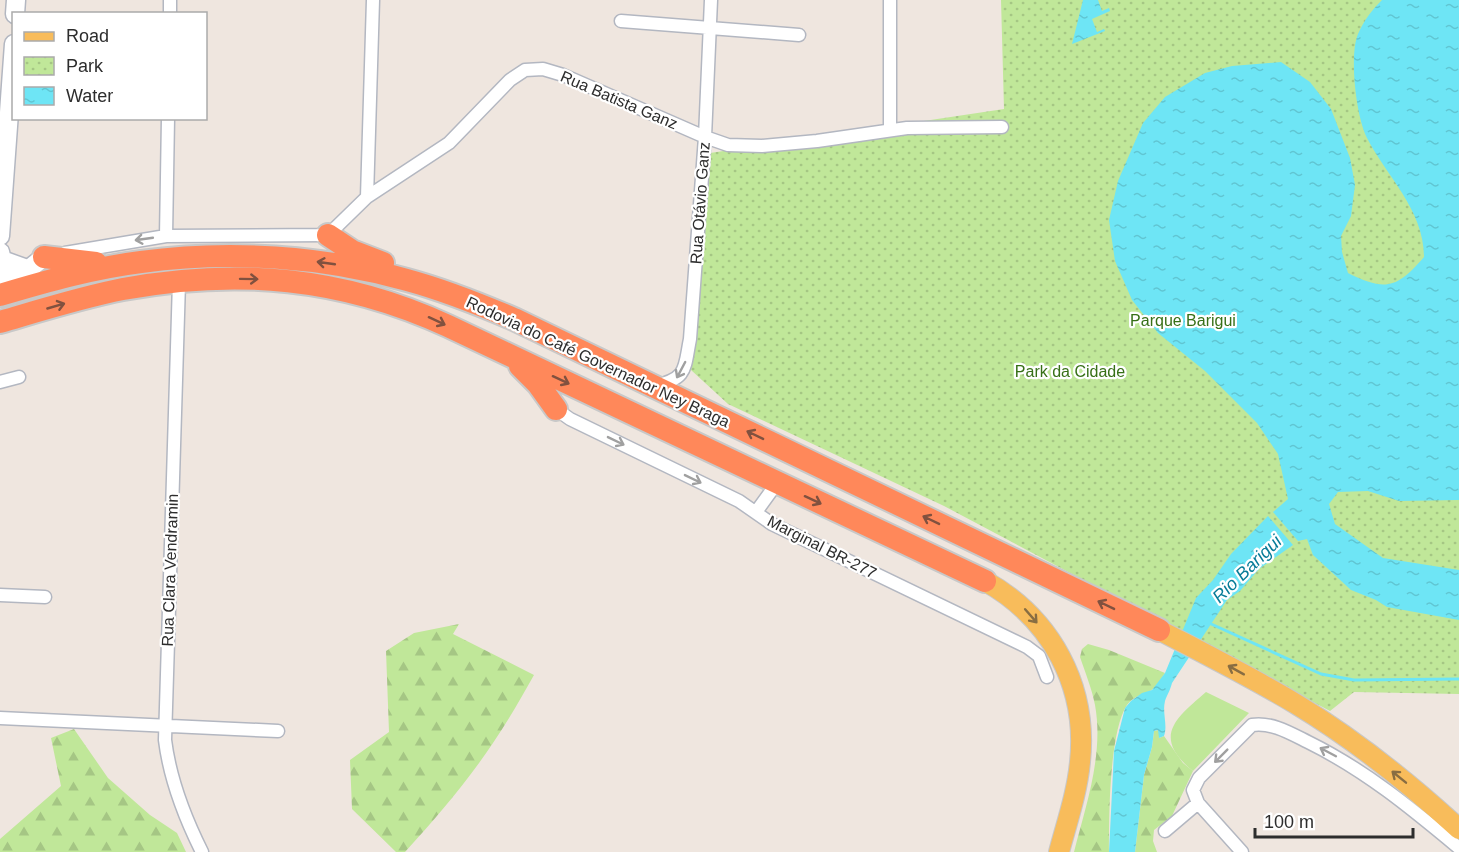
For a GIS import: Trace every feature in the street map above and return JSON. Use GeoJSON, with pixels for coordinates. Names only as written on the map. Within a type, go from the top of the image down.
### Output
{"type":"FeatureCollection","features":[{"type":"Feature","properties":{"kind":"highway"},"geometry":{"type":"LineString","coordinates":[[328,234],[341,245],[363,256],[439,283],[514,319]]}},
{"type":"Feature","properties":{"kind":"highway","name":"Rodovia do Café Governador Ney Braga"},"geometry":{"type":"LineString","coordinates":[[0,295],[118,265],[200,257],[253,257],[316,262],[406,280],[514,319],[1159,630]]}},
{"type":"Feature","properties":{"kind":"highway"},"geometry":{"type":"LineString","coordinates":[[37,263],[118,265]]}},
{"type":"Feature","properties":{"kind":"highway","name":"Rodovia do Café Governador Ney Braga"},"geometry":{"type":"LineString","coordinates":[[0,322],[122,289],[179,282],[222,279],[277,280],[310,283],[350,291],[394,303],[424,315],[985,581]]}},
{"type":"Feature","properties":{"kind":"highway"},"geometry":{"type":"LineString","coordinates":[[508,355],[538,384],[556,409]]}},
{"type":"Feature","properties":{"kind":"main road"},"geometry":{"type":"LineString","coordinates":[[985,581],[1024,608],[1050,640],[1072,683],[1080,728],[1080,762],[1059,852]]}},
{"type":"Feature","properties":{"kind":"main road"},"geometry":{"type":"LineString","coordinates":[[1159,630],[1296,704],[1327,724],[1391,771],[1459,829]]}},
{"type":"Feature","properties":{"kind":"main road"},"geometry":{"type":"LineString","coordinates":[[1045,852],[1080,728]]}},
{"type":"Feature","properties":{"kind":"street"},"geometry":{"type":"LineString","coordinates":[[367,197],[374,0]]}},
{"type":"Feature","properties":{"kind":"street","name":"Rua Otávio Ganz"},"geometry":{"type":"LineString","coordinates":[[655,386],[676,380],[681,375],[690,339],[705,137],[711,0]]}},
{"type":"Feature","properties":{"kind":"street"},"geometry":{"type":"LineString","coordinates":[[890,0],[890,130]]}},
{"type":"Feature","properties":{"kind":"street"},"geometry":{"type":"LineString","coordinates":[[621,21],[799,35]]}},
{"type":"Feature","properties":{"kind":"street","name":"Rua Batista Ganz"},"geometry":{"type":"LineString","coordinates":[[328,234],[367,197],[449,143],[510,80],[525,70],[543,69],[563,75],[728,145],[762,146],[817,141],[907,128],[1002,127]]}},
{"type":"Feature","properties":{"kind":"street"},"geometry":{"type":"LineString","coordinates":[[0,236],[12,70]]}},
{"type":"Feature","properties":{"kind":"street"},"geometry":{"type":"LineString","coordinates":[[166,236],[168,120]]}},
{"type":"Feature","properties":{"kind":"street"},"geometry":{"type":"LineString","coordinates":[[0,276],[37,263],[110,244],[166,236],[328,234]]}},
{"type":"Feature","properties":{"kind":"street"},"geometry":{"type":"LineString","coordinates":[[0,252],[2,260],[37,263]]}},
{"type":"Feature","properties":{"kind":"street","name":"Rua Clara Vendramin"},"geometry":{"type":"LineString","coordinates":[[179,282],[165,725],[171,776],[184,814],[202,852]]}},
{"type":"Feature","properties":{"kind":"street"},"geometry":{"type":"LineString","coordinates":[[0,382],[19,377]]}},
{"type":"Feature","properties":{"kind":"street","name":"Marginal BR-277"},"geometry":{"type":"LineString","coordinates":[[556,409],[570,419],[739,501],[772,524],[1027,646],[1039,656],[1047,676]]}},
{"type":"Feature","properties":{"kind":"street"},"geometry":{"type":"LineString","coordinates":[[756,512],[777,483]]}},
{"type":"Feature","properties":{"kind":"street"},"geometry":{"type":"LineString","coordinates":[[0,596],[45,597]]}},
{"type":"Feature","properties":{"kind":"street"},"geometry":{"type":"LineString","coordinates":[[0,718],[278,731]]}},
{"type":"Feature","properties":{"kind":"street"},"geometry":{"type":"LineString","coordinates":[[1242,852],[1198,803],[1193,790],[1199,778],[1252,725],[1267,724],[1328,752],[1362,772],[1401,799],[1459,848]]}},
{"type":"Feature","properties":{"kind":"street"},"geometry":{"type":"LineString","coordinates":[[1165,831],[1198,803]]}},
{"type":"Feature","properties":{"kind":"green space","name":"Parque Barigui"},"geometry":{"type":"Polygon","coordinates":[[[1001,0],[1459,0],[1459,694],[1354,692],[1330,711],[944,506],[728,404],[691,370],[710,153],[1004,109],[1001,0]]]}},
{"type":"Feature","properties":{"kind":"green space"},"geometry":{"type":"Polygon","coordinates":[[[459,624],[453,634],[534,675],[499,735],[462,786],[405,852],[396,852],[352,809],[350,760],[389,732],[386,651],[414,633],[459,624]]]}},
{"type":"Feature","properties":{"kind":"green space"},"geometry":{"type":"Polygon","coordinates":[[[1088,644],[1165,673],[1152,690],[1129,702],[1121,718],[1111,776],[1109,852],[1074,852],[1092,779],[1097,742],[1095,705],[1080,657],[1082,649],[1088,644]]]}},
{"type":"Feature","properties":{"kind":"green space"},"geometry":{"type":"Polygon","coordinates":[[[1206,692],[1249,713],[1193,771],[1180,759],[1173,748],[1172,728],[1185,711],[1206,692]]]}},
{"type":"Feature","properties":{"kind":"green space"},"geometry":{"type":"Polygon","coordinates":[[[74,729],[108,778],[150,815],[177,833],[186,852],[0,852],[0,839],[61,786],[51,738],[74,729]]]}},
{"type":"Feature","properties":{"kind":"green space"},"geometry":{"type":"Polygon","coordinates":[[[1159,730],[1159,738],[1164,736],[1183,763],[1193,771],[1172,816],[1154,830],[1153,841],[1157,852],[1135,852],[1144,775],[1154,731],[1159,730]]]}},
{"type":"Feature","properties":{"kind":"water"},"geometry":{"type":"Polygon","coordinates":[[[1083,0],[1098,0],[1102,11],[1109,8],[1110,11],[1092,19],[1097,32],[1104,29],[1105,31],[1072,44],[1083,0]]]}},
{"type":"Feature","properties":{"kind":"water"},"geometry":{"type":"Polygon","coordinates":[[[1382,0],[1459,0],[1459,500],[1399,501],[1368,491],[1338,492],[1329,504],[1335,524],[1383,558],[1459,570],[1459,620],[1387,607],[1351,590],[1313,555],[1307,539],[1298,541],[1273,512],[1288,499],[1278,454],[1257,423],[1205,371],[1158,333],[1132,300],[1115,261],[1109,220],[1118,181],[1143,123],[1165,97],[1205,73],[1232,66],[1281,62],[1310,82],[1331,109],[1350,158],[1355,185],[1351,216],[1341,236],[1342,252],[1348,273],[1372,283],[1382,284],[1398,281],[1406,275],[1424,257],[1418,224],[1403,195],[1367,138],[1360,116],[1355,86],[1354,56],[1358,34],[1368,16],[1382,0]]]}},
{"type":"Feature","properties":{"kind":"water","name":"Rio Barigui"},"geometry":{"type":"Polygon","coordinates":[[[1268,516],[1293,545],[1259,569],[1240,591],[1227,600],[1172,683],[1164,705],[1164,736],[1159,738],[1158,730],[1154,731],[1144,775],[1135,852],[1109,852],[1114,751],[1125,708],[1142,693],[1152,690],[1165,673],[1196,598],[1213,580],[1231,554],[1268,516]]]}},
{"type":"Feature","properties":{"kind":"waterway"},"geometry":{"type":"LineString","coordinates":[[1209,623],[1321,674],[1354,680],[1459,679]]}},
{"type":"Feature","properties":{"kind":"park label","name":"Park da Cidade"},"geometry":{"type":"Point","coordinates":[1070,371]}}]}
